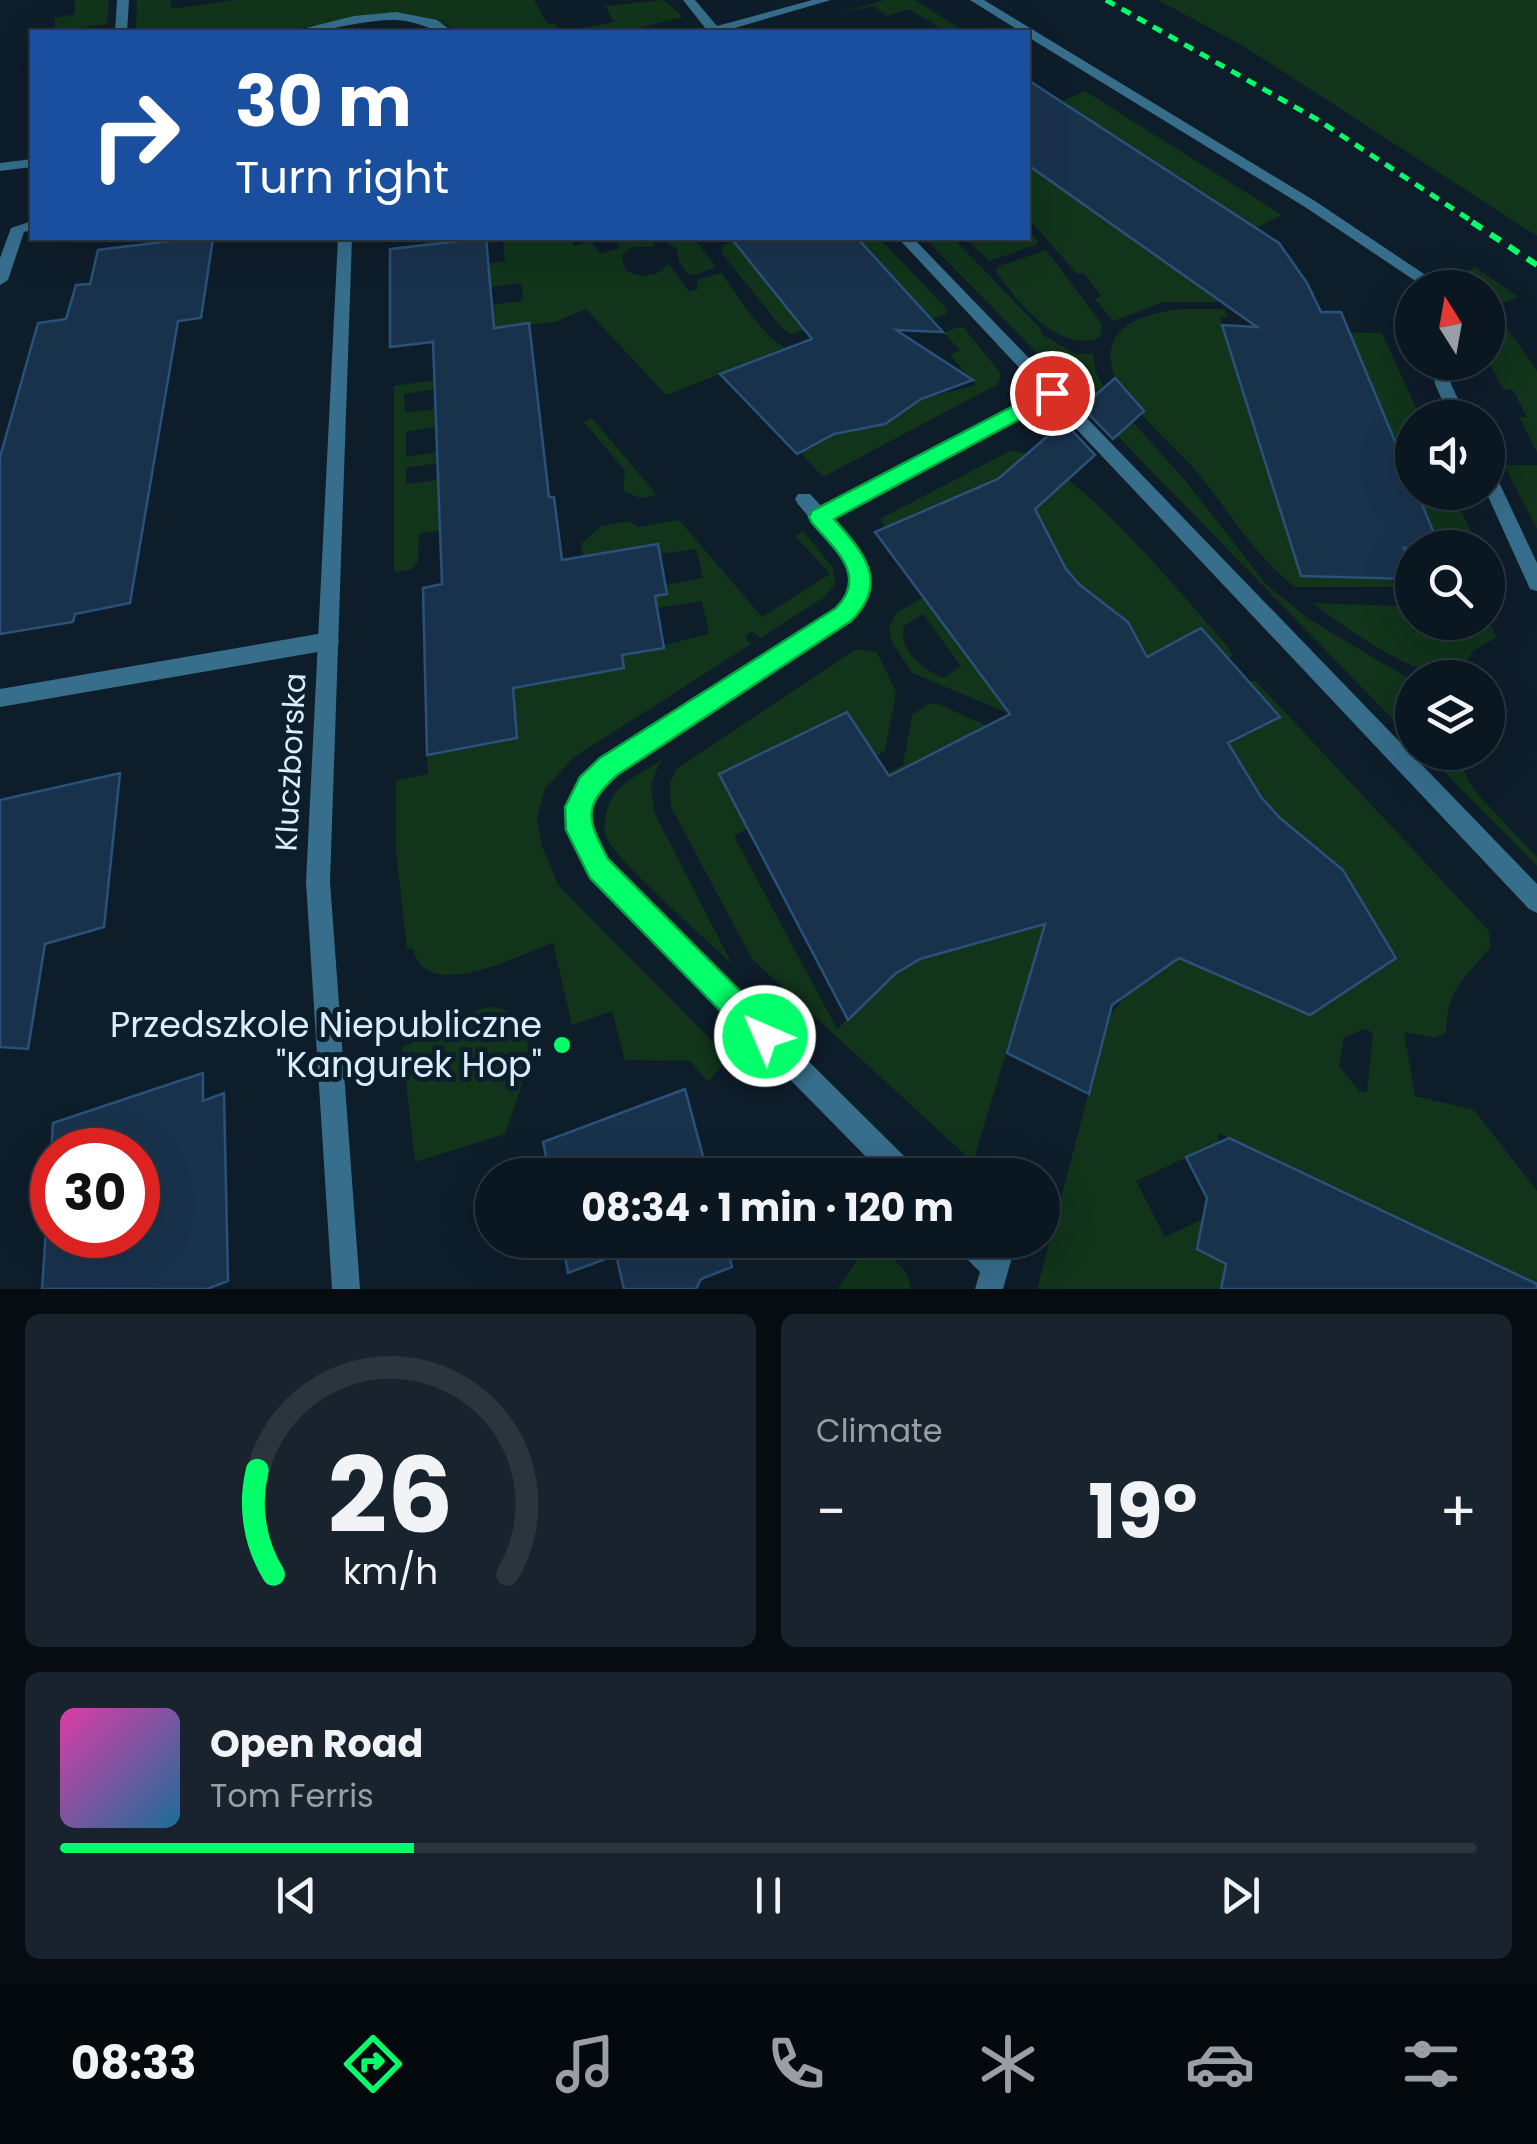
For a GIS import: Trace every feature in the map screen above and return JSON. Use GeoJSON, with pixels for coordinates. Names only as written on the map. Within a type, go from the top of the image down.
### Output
{"type":"FeatureCollection","features":[{"type":"Feature","properties":{"kind":"street"},"geometry":{"type":"LineString","coordinates":[[121,30],[123,0]]}},
{"type":"Feature","properties":{"kind":"street"},"geometry":{"type":"LineString","coordinates":[[689,0],[712,30]]}},
{"type":"Feature","properties":{"kind":"street"},"geometry":{"type":"LineString","coordinates":[[720,30],[825,0]]}},
{"type":"Feature","properties":{"kind":"street"},"geometry":{"type":"LineString","coordinates":[[976,0],[1025,30]]}},
{"type":"Feature","properties":{"kind":"street"},"geometry":{"type":"LineString","coordinates":[[307,30],[398,14],[432,19],[445,30]]}},
{"type":"Feature","properties":{"kind":"street"},"geometry":{"type":"LineString","coordinates":[[1030,33],[1411,270]]}},
{"type":"Feature","properties":{"kind":"street"},"geometry":{"type":"LineString","coordinates":[[0,167],[30,163]]}},
{"type":"Feature","properties":{"kind":"street"},"geometry":{"type":"LineString","coordinates":[[0,280],[18,228],[30,226]]}},
{"type":"Feature","properties":{"kind":"street","name":"Kluczborska"},"geometry":{"type":"LineString","coordinates":[[345,240],[318,882],[346,1289]]}},
{"type":"Feature","properties":{"kind":"street"},"geometry":{"type":"LineString","coordinates":[[907,240],[1537,902]]}},
{"type":"Feature","properties":{"kind":"street"},"geometry":{"type":"LineString","coordinates":[[820,517],[1052,393]]}},
{"type":"Feature","properties":{"kind":"street"},"geometry":{"type":"LineString","coordinates":[[804,500],[854,557],[861,586],[857,602],[844,615],[609,766],[588,785],[578,807],[579,830],[599,868],[886,1158]]}},
{"type":"Feature","properties":{"kind":"street"},"geometry":{"type":"LineString","coordinates":[[1503,510],[1537,583]]}},
{"type":"Feature","properties":{"kind":"street"},"geometry":{"type":"LineString","coordinates":[[0,698],[329,641]]}},
{"type":"Feature","properties":{"kind":"green space"},"geometry":{"type":"Polygon","coordinates":[[[75,0],[109,0],[107,24],[55,30],[55,18],[75,14],[75,0]]]}},
{"type":"Feature","properties":{"kind":"green space"},"geometry":{"type":"Polygon","coordinates":[[[137,0],[170,0],[172,9],[235,0],[534,0],[548,24],[555,23],[559,30],[454,30],[418,18],[393,17],[281,30],[136,29],[137,0]]]}},
{"type":"Feature","properties":{"kind":"green space"},"geometry":{"type":"Polygon","coordinates":[[[664,0],[683,17],[631,30],[571,30],[614,22],[605,6],[664,0]]]}},
{"type":"Feature","properties":{"kind":"green space"},"geometry":{"type":"Polygon","coordinates":[[[885,0],[915,0],[962,30],[943,30],[909,9],[887,16],[873,6],[841,13],[885,0]]]}},
{"type":"Feature","properties":{"kind":"green space"},"geometry":{"type":"Polygon","coordinates":[[[1158,0],[1537,0],[1537,236],[1245,47],[1158,0]]]}},
{"type":"Feature","properties":{"kind":"green space"},"geometry":{"type":"Polygon","coordinates":[[[1085,91],[1282,215],[1256,228],[1061,102],[1085,91]]]}},
{"type":"Feature","properties":{"kind":"green space"},"geometry":{"type":"Polygon","coordinates":[[[1030,166],[1222,302],[1164,302],[1113,321],[1095,299],[1101,296],[1084,273],[1077,274],[1030,220],[1030,166]]]}},
{"type":"Feature","properties":{"kind":"green space"},"geometry":{"type":"Polygon","coordinates":[[[1030,232],[1038,241],[1036,245],[989,261],[967,240],[1030,240],[1030,232]]]}},
{"type":"Feature","properties":{"kind":"green space"},"geometry":{"type":"Polygon","coordinates":[[[424,240],[459,240],[425,245],[424,240]]]}},
{"type":"Feature","properties":{"kind":"green space"},"geometry":{"type":"Polygon","coordinates":[[[466,240],[570,240],[575,246],[590,240],[600,254],[621,248],[615,240],[651,240],[655,246],[632,247],[622,255],[625,270],[648,276],[669,264],[689,292],[698,289],[697,280],[721,273],[761,327],[788,348],[666,395],[586,309],[555,322],[484,329],[482,306],[523,301],[521,283],[491,287],[489,270],[479,270],[479,265],[505,261],[503,241],[467,246],[466,240]]]}},
{"type":"Feature","properties":{"kind":"green space"},"geometry":{"type":"Polygon","coordinates":[[[664,240],[696,240],[716,267],[695,275],[687,273],[679,262],[677,249],[664,240]]]}},
{"type":"Feature","properties":{"kind":"green space"},"geometry":{"type":"Polygon","coordinates":[[[859,240],[881,240],[947,309],[946,314],[932,319],[859,240]]]}},
{"type":"Feature","properties":{"kind":"green space"},"geometry":{"type":"Polygon","coordinates":[[[927,240],[955,240],[1041,329],[1041,334],[1076,354],[1093,354],[1106,392],[1184,479],[1266,584],[1309,619],[1395,671],[1395,722],[927,240]]]}},
{"type":"Feature","properties":{"kind":"green space"},"geometry":{"type":"Polygon","coordinates":[[[733,241],[805,330],[791,334],[782,328],[721,252],[723,245],[733,241]]]}},
{"type":"Feature","properties":{"kind":"green space"},"geometry":{"type":"Polygon","coordinates":[[[1046,250],[1102,324],[1100,337],[1085,341],[1055,332],[1027,310],[996,271],[997,267],[1046,250]]]}},
{"type":"Feature","properties":{"kind":"green space"},"geometry":{"type":"Polygon","coordinates":[[[1505,288],[1518,297],[1505,302],[1505,288]]]}},
{"type":"Feature","properties":{"kind":"green space"},"geometry":{"type":"Polygon","coordinates":[[[1179,309],[1225,309],[1228,317],[1220,317],[1301,576],[1391,579],[1394,587],[1295,587],[1256,549],[1201,477],[1128,398],[1112,368],[1115,339],[1138,319],[1179,309]]]}},
{"type":"Feature","properties":{"kind":"green space"},"geometry":{"type":"Polygon","coordinates":[[[1505,325],[1537,371],[1537,452],[1519,417],[1527,417],[1513,390],[1503,389],[1498,380],[1505,380],[1505,325]]]}},
{"type":"Feature","properties":{"kind":"green space"},"geometry":{"type":"Polygon","coordinates":[[[964,328],[1001,374],[998,384],[823,477],[800,452],[834,434],[885,424],[921,399],[976,385],[950,355],[960,350],[944,333],[964,328]]]}},
{"type":"Feature","properties":{"kind":"green space"},"geometry":{"type":"Polygon","coordinates":[[[1350,332],[1382,333],[1395,362],[1395,380],[1403,380],[1412,400],[1395,400],[1395,441],[1373,388],[1369,388],[1350,332]]]}},
{"type":"Feature","properties":{"kind":"green space"},"geometry":{"type":"Polygon","coordinates":[[[435,380],[435,389],[404,394],[405,413],[436,409],[436,427],[406,432],[406,457],[438,452],[438,463],[406,468],[406,484],[439,480],[440,530],[419,534],[418,562],[410,570],[394,572],[394,386],[435,380]]]}},
{"type":"Feature","properties":{"kind":"green space"},"geometry":{"type":"Polygon","coordinates":[[[592,418],[657,495],[640,498],[623,491],[625,471],[584,422],[592,418]]]}},
{"type":"Feature","properties":{"kind":"green space"},"geometry":{"type":"Polygon","coordinates":[[[1010,451],[1034,457],[1093,500],[1226,644],[1232,655],[1229,660],[1169,691],[1128,622],[1080,585],[1066,569],[1042,523],[999,490],[886,528],[880,519],[1010,451]]]}},
{"type":"Feature","properties":{"kind":"green space"},"geometry":{"type":"Polygon","coordinates":[[[1505,465],[1537,465],[1537,529],[1505,467],[1505,465]]]}},
{"type":"Feature","properties":{"kind":"green space"},"geometry":{"type":"Polygon","coordinates":[[[1424,510],[1461,510],[1470,530],[1433,530],[1424,510]]]}},
{"type":"Feature","properties":{"kind":"green space"},"geometry":{"type":"Polygon","coordinates":[[[679,520],[762,617],[830,574],[795,536],[803,531],[833,568],[835,585],[823,598],[760,638],[752,631],[745,637],[751,644],[573,758],[545,789],[537,817],[542,846],[558,885],[729,1058],[708,1082],[690,1061],[625,1060],[612,1011],[572,1025],[553,943],[497,965],[454,975],[436,973],[422,965],[413,949],[407,949],[396,851],[396,780],[428,774],[427,755],[517,738],[513,688],[623,668],[622,655],[709,634],[702,601],[657,608],[655,596],[667,594],[665,585],[703,578],[696,549],[660,554],[657,544],[584,560],[581,544],[601,526],[628,521],[638,527],[679,520]]]}},
{"type":"Feature","properties":{"kind":"green space"},"geometry":{"type":"Polygon","coordinates":[[[924,597],[1010,714],[912,673],[892,642],[889,628],[896,613],[924,597]],[[923,614],[904,626],[908,651],[928,670],[943,678],[961,666],[923,614]]]}},
{"type":"Feature","properties":{"kind":"green space"},"geometry":{"type":"Polygon","coordinates":[[[1313,603],[1395,606],[1395,640],[1492,640],[1473,651],[1467,660],[1400,660],[1313,603]]]}},
{"type":"Feature","properties":{"kind":"green space"},"geometry":{"type":"Polygon","coordinates":[[[856,649],[877,652],[896,692],[885,751],[876,756],[846,712],[719,774],[748,828],[734,836],[837,1029],[895,974],[920,959],[989,940],[1036,892],[1111,851],[1198,966],[1310,1015],[1398,957],[1261,797],[1224,736],[1244,681],[1256,681],[1489,931],[1490,948],[1454,995],[1446,1032],[1435,1038],[1404,1032],[1415,1096],[1474,1110],[1537,1191],[1537,1284],[1219,1133],[1217,1143],[1136,1181],[1165,1237],[1203,1219],[1197,1249],[1226,1264],[1221,1289],[1037,1289],[1045,1258],[1060,1258],[1060,1202],[1108,1019],[1124,997],[1141,985],[1094,915],[1037,967],[1026,987],[974,1158],[969,1158],[752,959],[671,807],[670,783],[676,769],[856,649]],[[1366,1029],[1344,1037],[1339,1066],[1359,1091],[1367,1092],[1373,1033],[1366,1029]]]}},
{"type":"Feature","properties":{"kind":"green space"},"geometry":{"type":"Polygon","coordinates":[[[928,704],[938,704],[1001,732],[899,793],[887,774],[903,765],[912,715],[928,704]]]}},
{"type":"Feature","properties":{"kind":"green space"},"geometry":{"type":"Polygon","coordinates":[[[661,760],[651,784],[654,812],[732,964],[643,880],[606,836],[605,817],[616,792],[661,760]]]}},
{"type":"Feature","properties":{"kind":"green space"},"geometry":{"type":"Polygon","coordinates":[[[1443,770],[1464,770],[1482,799],[1537,857],[1537,866],[1443,770]]]}},
{"type":"Feature","properties":{"kind":"green space"},"geometry":{"type":"Polygon","coordinates":[[[488,1007],[509,1012],[522,1022],[527,1038],[523,1078],[505,1134],[415,1162],[402,1047],[412,1043],[410,1030],[488,1007]]]}},
{"type":"Feature","properties":{"kind":"green space"},"geometry":{"type":"Polygon","coordinates":[[[859,1258],[893,1258],[907,1274],[911,1289],[837,1289],[859,1258]]]}},
{"type":"Feature","properties":{"kind":"building"},"geometry":{"type":"Polygon","coordinates":[[[1030,81],[1279,243],[1307,283],[1321,312],[1341,312],[1395,441],[1395,510],[1424,510],[1433,530],[1395,530],[1395,579],[1301,576],[1222,325],[1257,327],[1030,166],[1030,81]]]}},
{"type":"Feature","properties":{"kind":"building"},"geometry":{"type":"Polygon","coordinates":[[[178,240],[213,240],[201,318],[178,321],[130,603],[75,614],[73,622],[0,634],[0,457],[38,323],[66,319],[76,285],[90,284],[98,250],[178,240]]]}},
{"type":"Feature","properties":{"kind":"building"},"geometry":{"type":"Polygon","coordinates":[[[486,240],[494,328],[529,323],[549,497],[554,497],[562,560],[658,544],[667,594],[655,596],[664,648],[622,655],[624,668],[513,688],[517,738],[427,755],[423,588],[442,584],[433,342],[390,347],[390,249],[486,240]]]}},
{"type":"Feature","properties":{"kind":"building"},"geometry":{"type":"Polygon","coordinates":[[[733,240],[859,240],[943,332],[896,330],[973,380],[921,399],[885,424],[834,434],[797,454],[720,374],[812,339],[733,240]]]}},
{"type":"Feature","properties":{"kind":"building"},"geometry":{"type":"Polygon","coordinates":[[[1115,378],[1144,411],[1113,439],[1082,407],[1115,378]]]}},
{"type":"Feature","properties":{"kind":"building"},"geometry":{"type":"Polygon","coordinates":[[[1064,422],[1095,455],[1035,509],[1066,569],[1080,585],[1128,622],[1147,657],[1201,628],[1280,717],[1228,743],[1261,797],[1280,818],[1343,870],[1396,958],[1310,1015],[1179,958],[1112,1005],[1089,1094],[1007,1053],[1045,924],[920,959],[895,974],[848,1020],[719,774],[847,712],[889,776],[1010,714],[875,532],[998,479],[1064,422]]]}},
{"type":"Feature","properties":{"kind":"building"},"geometry":{"type":"Polygon","coordinates":[[[120,773],[104,927],[45,944],[28,1049],[0,1047],[0,800],[120,773]]]}},
{"type":"Feature","properties":{"kind":"building"},"geometry":{"type":"Polygon","coordinates":[[[203,1073],[203,1101],[224,1093],[228,1281],[207,1289],[42,1289],[44,1258],[160,1258],[160,1128],[53,1128],[53,1123],[203,1073]]]}},
{"type":"Feature","properties":{"kind":"building"},"geometry":{"type":"Polygon","coordinates":[[[685,1089],[703,1158],[546,1158],[543,1142],[685,1089]]]}},
{"type":"Feature","properties":{"kind":"building"},"geometry":{"type":"Polygon","coordinates":[[[1229,1138],[1537,1284],[1537,1289],[1221,1289],[1226,1264],[1197,1249],[1207,1198],[1186,1157],[1229,1138]]]}},
{"type":"Feature","properties":{"kind":"building"},"geometry":{"type":"Polygon","coordinates":[[[565,1258],[608,1258],[568,1273],[565,1258]]]}},
{"type":"Feature","properties":{"kind":"building"},"geometry":{"type":"Polygon","coordinates":[[[617,1258],[730,1258],[732,1267],[701,1279],[696,1289],[624,1289],[617,1258]]]}},
{"type":"Feature","properties":{"kind":"railway"},"geometry":{"type":"LineString","coordinates":[[1106,0],[1318,120],[1476,224]]}},
{"type":"Feature","properties":{"kind":"railway"},"geometry":{"type":"LineString","coordinates":[[1472,222],[1537,265]]}},
{"type":"Feature","properties":{"kind":"place","name":"Przedszkole Niepubliczne \"Kangurek Hop\""},"geometry":{"type":"Point","coordinates":[562,1045]}},
{"type":"Feature","properties":{"kind":"route"},"geometry":{"type":"LineString","coordinates":[[765,1036],[599,868],[579,830],[578,807],[588,785],[609,766],[844,615],[857,602],[861,586],[854,557],[820,517],[1052,393]]}}]}
